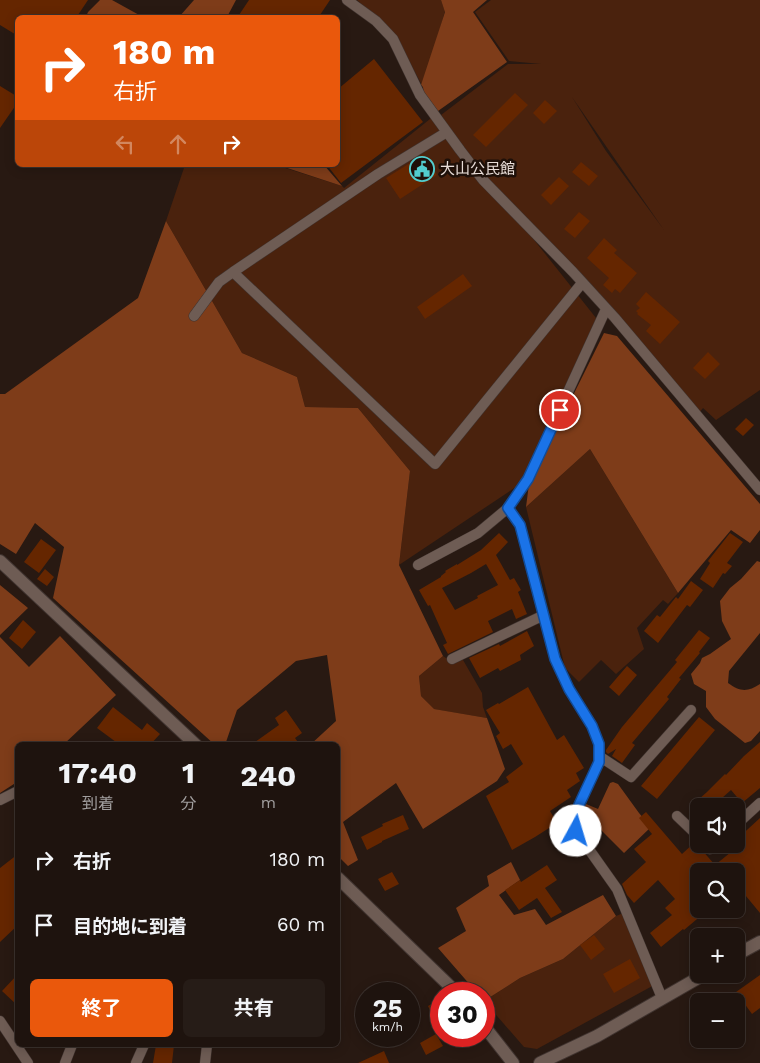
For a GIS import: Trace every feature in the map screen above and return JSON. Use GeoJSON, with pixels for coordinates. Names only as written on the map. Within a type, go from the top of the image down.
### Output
{"type":"FeatureCollection","features":[{"type":"Feature","properties":{"kind":"street"},"geometry":{"type":"LineString","coordinates":[[347,0],[376,21],[393,39],[420,95],[483,180],[606,308],[760,490]]}},
{"type":"Feature","properties":{"kind":"street"},"geometry":{"type":"LineString","coordinates":[[194,316],[219,282],[378,174],[447,132]]}},
{"type":"Feature","properties":{"kind":"street"},"geometry":{"type":"LineString","coordinates":[[233,272],[436,464],[582,283]]}},
{"type":"Feature","properties":{"kind":"street"},"geometry":{"type":"LineString","coordinates":[[418,564],[478,532],[508,508],[528,479],[606,308]]}},
{"type":"Feature","properties":{"kind":"street"},"geometry":{"type":"LineString","coordinates":[[508,508],[520,525],[555,659],[569,689],[592,726],[599,744],[599,762],[579,805],[575,820],[576,831],[617,890],[662,998]]}},
{"type":"Feature","properties":{"kind":"street"},"geometry":{"type":"LineString","coordinates":[[0,561],[193,742]]}},
{"type":"Feature","properties":{"kind":"street"},"geometry":{"type":"LineString","coordinates":[[452,660],[544,615]]}},
{"type":"Feature","properties":{"kind":"street"},"geometry":{"type":"LineString","coordinates":[[599,756],[631,778],[691,710]]}},
{"type":"Feature","properties":{"kind":"street"},"geometry":{"type":"LineString","coordinates":[[0,800],[15,792]]}},
{"type":"Feature","properties":{"kind":"street"},"geometry":{"type":"LineString","coordinates":[[745,817],[760,803]]}},
{"type":"Feature","properties":{"kind":"street"},"geometry":{"type":"LineString","coordinates":[[677,816],[690,828]]}},
{"type":"Feature","properties":{"kind":"street"},"geometry":{"type":"LineString","coordinates":[[340,880],[446,982]]}},
{"type":"Feature","properties":{"kind":"street"},"geometry":{"type":"LineString","coordinates":[[745,950],[760,942]]}},
{"type":"Feature","properties":{"kind":"street"},"geometry":{"type":"LineString","coordinates":[[540,1063],[597,1036],[690,982]]}},
{"type":"Feature","properties":{"kind":"street"},"geometry":{"type":"LineString","coordinates":[[0,1021],[15,1044]]}},
{"type":"Feature","properties":{"kind":"street"},"geometry":{"type":"LineString","coordinates":[[495,1040],[513,1063]]}},
{"type":"Feature","properties":{"kind":"street"},"geometry":{"type":"LineString","coordinates":[[17,1047],[28,1063]]}},
{"type":"Feature","properties":{"kind":"street"},"geometry":{"type":"LineString","coordinates":[[65,1063],[71,1047]]}},
{"type":"Feature","properties":{"kind":"street"},"geometry":{"type":"LineString","coordinates":[[136,1063],[143,1047]]}},
{"type":"Feature","properties":{"kind":"street"},"geometry":{"type":"LineString","coordinates":[[205,1063],[207,1047]]}},
{"type":"Feature","properties":{"kind":"shaded area"},"geometry":{"type":"Polygon","coordinates":[[[100,0],[112,0],[139,15],[87,15],[100,0]]]}},
{"type":"Feature","properties":{"kind":"shaded area"},"geometry":{"type":"Polygon","coordinates":[[[194,0],[236,0],[228,15],[181,15],[194,0]]]}},
{"type":"Feature","properties":{"kind":"shaded area"},"geometry":{"type":"Polygon","coordinates":[[[357,0],[441,0],[445,11],[423,87],[395,35],[357,0]]]}},
{"type":"Feature","properties":{"kind":"shaded area"},"geometry":{"type":"Polygon","coordinates":[[[441,0],[487,0],[473,12],[507,62],[438,111],[424,95],[421,85],[445,12],[441,0]]]}},
{"type":"Feature","properties":{"kind":"shaded area"},"geometry":{"type":"Polygon","coordinates":[[[491,0],[760,0],[760,390],[716,420],[703,408],[699,413],[476,166],[441,115],[508,64],[541,64],[509,61],[475,12],[491,0]],[[572,97],[606,151],[664,230],[572,97]]]}},
{"type":"Feature","properties":{"kind":"shaded area"},"geometry":{"type":"Polygon","coordinates":[[[435,115],[600,323],[528,479],[399,565],[410,471],[358,408],[305,407],[297,377],[242,353],[166,221],[184,167],[282,167],[344,188],[435,115]]]}},
{"type":"Feature","properties":{"kind":"shaded area"},"geometry":{"type":"Polygon","coordinates":[[[284,167],[326,167],[342,186],[284,167]]]}},
{"type":"Feature","properties":{"kind":"shaded area"},"geometry":{"type":"Polygon","coordinates":[[[166,221],[242,353],[297,377],[305,407],[358,408],[410,471],[399,565],[443,656],[419,676],[421,696],[434,709],[487,718],[505,769],[497,781],[423,829],[396,783],[343,822],[358,860],[348,866],[340,858],[340,742],[313,742],[336,721],[327,655],[296,661],[237,710],[226,742],[212,742],[53,598],[64,547],[35,523],[16,554],[0,544],[0,394],[5,394],[138,298],[166,221]]]}},
{"type":"Feature","properties":{"kind":"shaded area"},"geometry":{"type":"Polygon","coordinates":[[[604,333],[617,336],[760,504],[760,530],[750,543],[731,530],[678,593],[590,449],[526,507],[529,484],[604,333]]]}},
{"type":"Feature","properties":{"kind":"shaded area"},"geometry":{"type":"Polygon","coordinates":[[[590,449],[678,593],[668,604],[663,600],[637,628],[644,649],[616,674],[601,660],[579,682],[565,668],[526,507],[590,449]]]}},
{"type":"Feature","properties":{"kind":"shaded area"},"geometry":{"type":"Polygon","coordinates":[[[757,561],[760,562],[760,633],[729,671],[728,683],[744,690],[760,684],[760,731],[751,741],[745,743],[715,719],[706,707],[706,691],[694,684],[691,674],[702,658],[731,639],[722,621],[720,601],[757,561]]]}},
{"type":"Feature","properties":{"kind":"shaded area"},"geometry":{"type":"Polygon","coordinates":[[[0,585],[28,608],[0,635],[0,585]]]}},
{"type":"Feature","properties":{"kind":"shaded area"},"geometry":{"type":"Polygon","coordinates":[[[60,636],[116,695],[66,742],[15,742],[15,783],[0,793],[0,637],[29,667],[60,636]]]}},
{"type":"Feature","properties":{"kind":"shaded area"},"geometry":{"type":"Polygon","coordinates":[[[443,656],[452,662],[463,660],[482,693],[483,707],[487,718],[433,709],[421,696],[419,676],[443,656]]]}},
{"type":"Feature","properties":{"kind":"shaded area"},"geometry":{"type":"Polygon","coordinates":[[[610,783],[618,784],[651,827],[624,853],[595,824],[585,834],[582,834],[581,818],[586,804],[598,809],[610,783]]]}},
{"type":"Feature","properties":{"kind":"shaded area"},"geometry":{"type":"Polygon","coordinates":[[[511,862],[520,880],[499,895],[514,915],[535,909],[546,925],[603,895],[616,916],[563,959],[520,978],[495,994],[495,982],[468,982],[438,948],[466,931],[456,908],[489,886],[487,876],[511,862]]]}},
{"type":"Feature","properties":{"kind":"shaded area"},"geometry":{"type":"Polygon","coordinates":[[[626,912],[656,984],[537,1049],[524,1047],[495,1014],[495,994],[520,978],[563,959],[616,916],[626,912]]]}},
{"type":"Feature","properties":{"kind":"building"},"geometry":{"type":"Polygon","coordinates":[[[0,0],[88,0],[78,15],[15,15],[15,34],[0,25],[0,0]]]}},
{"type":"Feature","properties":{"kind":"building"},"geometry":{"type":"Polygon","coordinates":[[[249,0],[330,0],[320,15],[239,15],[249,0]]]}},
{"type":"Feature","properties":{"kind":"building"},"geometry":{"type":"Polygon","coordinates":[[[374,59],[423,122],[341,183],[329,167],[340,167],[340,87],[374,59]]]}},
{"type":"Feature","properties":{"kind":"building"},"geometry":{"type":"Polygon","coordinates":[[[0,86],[15,95],[15,106],[0,128],[0,86]]]}},
{"type":"Feature","properties":{"kind":"building"},"geometry":{"type":"Polygon","coordinates":[[[515,93],[528,105],[486,147],[473,135],[515,93]]]}},
{"type":"Feature","properties":{"kind":"building"},"geometry":{"type":"Polygon","coordinates":[[[545,100],[557,111],[544,124],[533,113],[545,100]]]}},
{"type":"Feature","properties":{"kind":"building"},"geometry":{"type":"Polygon","coordinates":[[[423,155],[437,175],[400,199],[386,178],[423,155]]]}},
{"type":"Feature","properties":{"kind":"building"},"geometry":{"type":"Polygon","coordinates":[[[581,162],[598,176],[589,186],[572,172],[581,162]]]}},
{"type":"Feature","properties":{"kind":"building"},"geometry":{"type":"Polygon","coordinates":[[[559,177],[569,186],[551,205],[541,195],[559,177]]]}},
{"type":"Feature","properties":{"kind":"building"},"geometry":{"type":"Polygon","coordinates":[[[579,212],[590,221],[575,238],[564,229],[579,212]]]}},
{"type":"Feature","properties":{"kind":"building"},"geometry":{"type":"Polygon","coordinates":[[[604,238],[617,250],[614,253],[637,273],[620,293],[615,289],[612,293],[603,285],[609,278],[587,258],[604,238]]]}},
{"type":"Feature","properties":{"kind":"building"},"geometry":{"type":"Polygon","coordinates":[[[463,274],[472,286],[425,319],[417,307],[463,274]]]}},
{"type":"Feature","properties":{"kind":"building"},"geometry":{"type":"Polygon","coordinates":[[[646,292],[680,322],[660,344],[646,331],[651,325],[637,314],[636,311],[640,308],[636,304],[646,292]]]}},
{"type":"Feature","properties":{"kind":"building"},"geometry":{"type":"Polygon","coordinates":[[[708,352],[720,364],[705,379],[693,368],[708,352]]]}},
{"type":"Feature","properties":{"kind":"building"},"geometry":{"type":"Polygon","coordinates":[[[746,418],[754,425],[743,436],[735,429],[746,418]]]}},
{"type":"Feature","properties":{"kind":"building"},"geometry":{"type":"Polygon","coordinates":[[[499,533],[508,542],[496,555],[510,580],[514,578],[521,590],[518,592],[527,614],[516,619],[512,609],[488,621],[493,632],[448,654],[443,645],[447,643],[430,605],[428,606],[419,590],[441,577],[445,571],[481,550],[499,533]],[[486,564],[442,588],[455,610],[498,585],[486,564]]]}},
{"type":"Feature","properties":{"kind":"building"},"geometry":{"type":"Polygon","coordinates":[[[730,533],[743,542],[727,563],[732,566],[725,574],[723,573],[713,588],[700,579],[710,563],[708,561],[730,533]]]}},
{"type":"Feature","properties":{"kind":"building"},"geometry":{"type":"Polygon","coordinates":[[[41,539],[56,550],[39,573],[24,562],[41,539]]]}},
{"type":"Feature","properties":{"kind":"building"},"geometry":{"type":"Polygon","coordinates":[[[45,569],[54,577],[47,586],[37,579],[45,569]]]}},
{"type":"Feature","properties":{"kind":"building"},"geometry":{"type":"Polygon","coordinates":[[[691,581],[703,590],[690,607],[687,605],[658,643],[644,631],[657,615],[660,617],[676,597],[678,599],[691,581]]]}},
{"type":"Feature","properties":{"kind":"building"},"geometry":{"type":"Polygon","coordinates":[[[23,620],[36,632],[22,649],[9,638],[23,620]]]}},
{"type":"Feature","properties":{"kind":"building"},"geometry":{"type":"Polygon","coordinates":[[[699,630],[710,638],[679,678],[681,679],[667,697],[669,699],[632,743],[635,745],[622,763],[612,756],[616,749],[608,754],[606,750],[622,727],[677,662],[675,660],[699,630]]]}},
{"type":"Feature","properties":{"kind":"building"},"geometry":{"type":"Polygon","coordinates":[[[527,631],[534,646],[520,655],[521,660],[500,671],[498,668],[480,678],[469,658],[499,644],[500,646],[527,631]]]}},
{"type":"Feature","properties":{"kind":"building"},"geometry":{"type":"Polygon","coordinates":[[[627,666],[637,675],[619,696],[609,687],[627,666]]]}},
{"type":"Feature","properties":{"kind":"building"},"geometry":{"type":"Polygon","coordinates":[[[528,687],[557,740],[564,735],[584,768],[576,773],[580,781],[567,790],[571,797],[550,811],[557,823],[512,850],[486,796],[509,782],[506,777],[523,764],[511,744],[503,749],[496,736],[500,733],[486,710],[528,687]]]}},
{"type":"Feature","properties":{"kind":"building"},"geometry":{"type":"Polygon","coordinates":[[[113,707],[142,730],[147,723],[160,734],[153,742],[116,742],[97,728],[113,707]]]}},
{"type":"Feature","properties":{"kind":"building"},"geometry":{"type":"Polygon","coordinates":[[[286,710],[302,733],[295,738],[298,742],[255,742],[279,725],[275,718],[286,710]]]}},
{"type":"Feature","properties":{"kind":"building"},"geometry":{"type":"Polygon","coordinates":[[[699,717],[715,730],[657,799],[641,786],[699,717]]]}},
{"type":"Feature","properties":{"kind":"building"},"geometry":{"type":"Polygon","coordinates":[[[760,742],[760,788],[745,800],[745,798],[738,798],[731,790],[722,798],[700,798],[726,775],[760,742]]]}},
{"type":"Feature","properties":{"kind":"building"},"geometry":{"type":"Polygon","coordinates":[[[646,812],[682,854],[690,847],[690,853],[705,853],[713,863],[690,863],[690,918],[698,918],[661,947],[650,933],[672,915],[665,908],[675,899],[658,880],[634,903],[627,895],[622,884],[646,862],[634,849],[652,834],[639,818],[646,812]]]}},
{"type":"Feature","properties":{"kind":"building"},"geometry":{"type":"Polygon","coordinates":[[[403,815],[409,829],[367,850],[361,837],[383,826],[382,824],[403,815]]]}},
{"type":"Feature","properties":{"kind":"building"},"geometry":{"type":"Polygon","coordinates":[[[760,818],[760,913],[745,895],[745,863],[717,863],[730,853],[745,853],[745,832],[760,818]]]}},
{"type":"Feature","properties":{"kind":"building"},"geometry":{"type":"Polygon","coordinates":[[[15,856],[15,928],[0,942],[0,868],[15,856]]]}},
{"type":"Feature","properties":{"kind":"building"},"geometry":{"type":"Polygon","coordinates":[[[547,865],[557,880],[545,888],[562,912],[551,918],[537,898],[519,910],[505,890],[547,865]]]}},
{"type":"Feature","properties":{"kind":"building"},"geometry":{"type":"Polygon","coordinates":[[[392,872],[399,884],[385,891],[378,879],[392,872]]]}},
{"type":"Feature","properties":{"kind":"building"},"geometry":{"type":"Polygon","coordinates":[[[594,935],[605,949],[591,960],[580,945],[594,935]]]}},
{"type":"Feature","properties":{"kind":"building"},"geometry":{"type":"Polygon","coordinates":[[[630,959],[640,978],[614,993],[603,974],[630,959]]]}},
{"type":"Feature","properties":{"kind":"building"},"geometry":{"type":"Polygon","coordinates":[[[760,975],[760,1008],[752,1014],[745,1004],[745,993],[736,992],[760,975]]]}},
{"type":"Feature","properties":{"kind":"building"},"geometry":{"type":"Polygon","coordinates":[[[15,977],[15,1003],[2,991],[15,977]]]}},
{"type":"Feature","properties":{"kind":"building"},"geometry":{"type":"Polygon","coordinates":[[[430,1037],[430,1047],[441,1047],[426,1055],[420,1043],[430,1037]]]}},
{"type":"Feature","properties":{"kind":"building"},"geometry":{"type":"Polygon","coordinates":[[[156,1047],[174,1047],[172,1063],[153,1063],[156,1047]]]}},
{"type":"Feature","properties":{"kind":"building"},"geometry":{"type":"Polygon","coordinates":[[[384,1051],[389,1063],[358,1063],[384,1051]]]}},
{"type":"Feature","properties":{"kind":"place","name":"大山公民館"},"geometry":{"type":"Point","coordinates":[422,169]}},
{"type":"Feature","properties":{"kind":"route"},"geometry":{"type":"LineString","coordinates":[[560,410],[528,479],[508,508],[520,525],[555,659],[569,689],[592,726],[599,744],[599,762],[579,805],[575,820],[576,831]]}}]}
